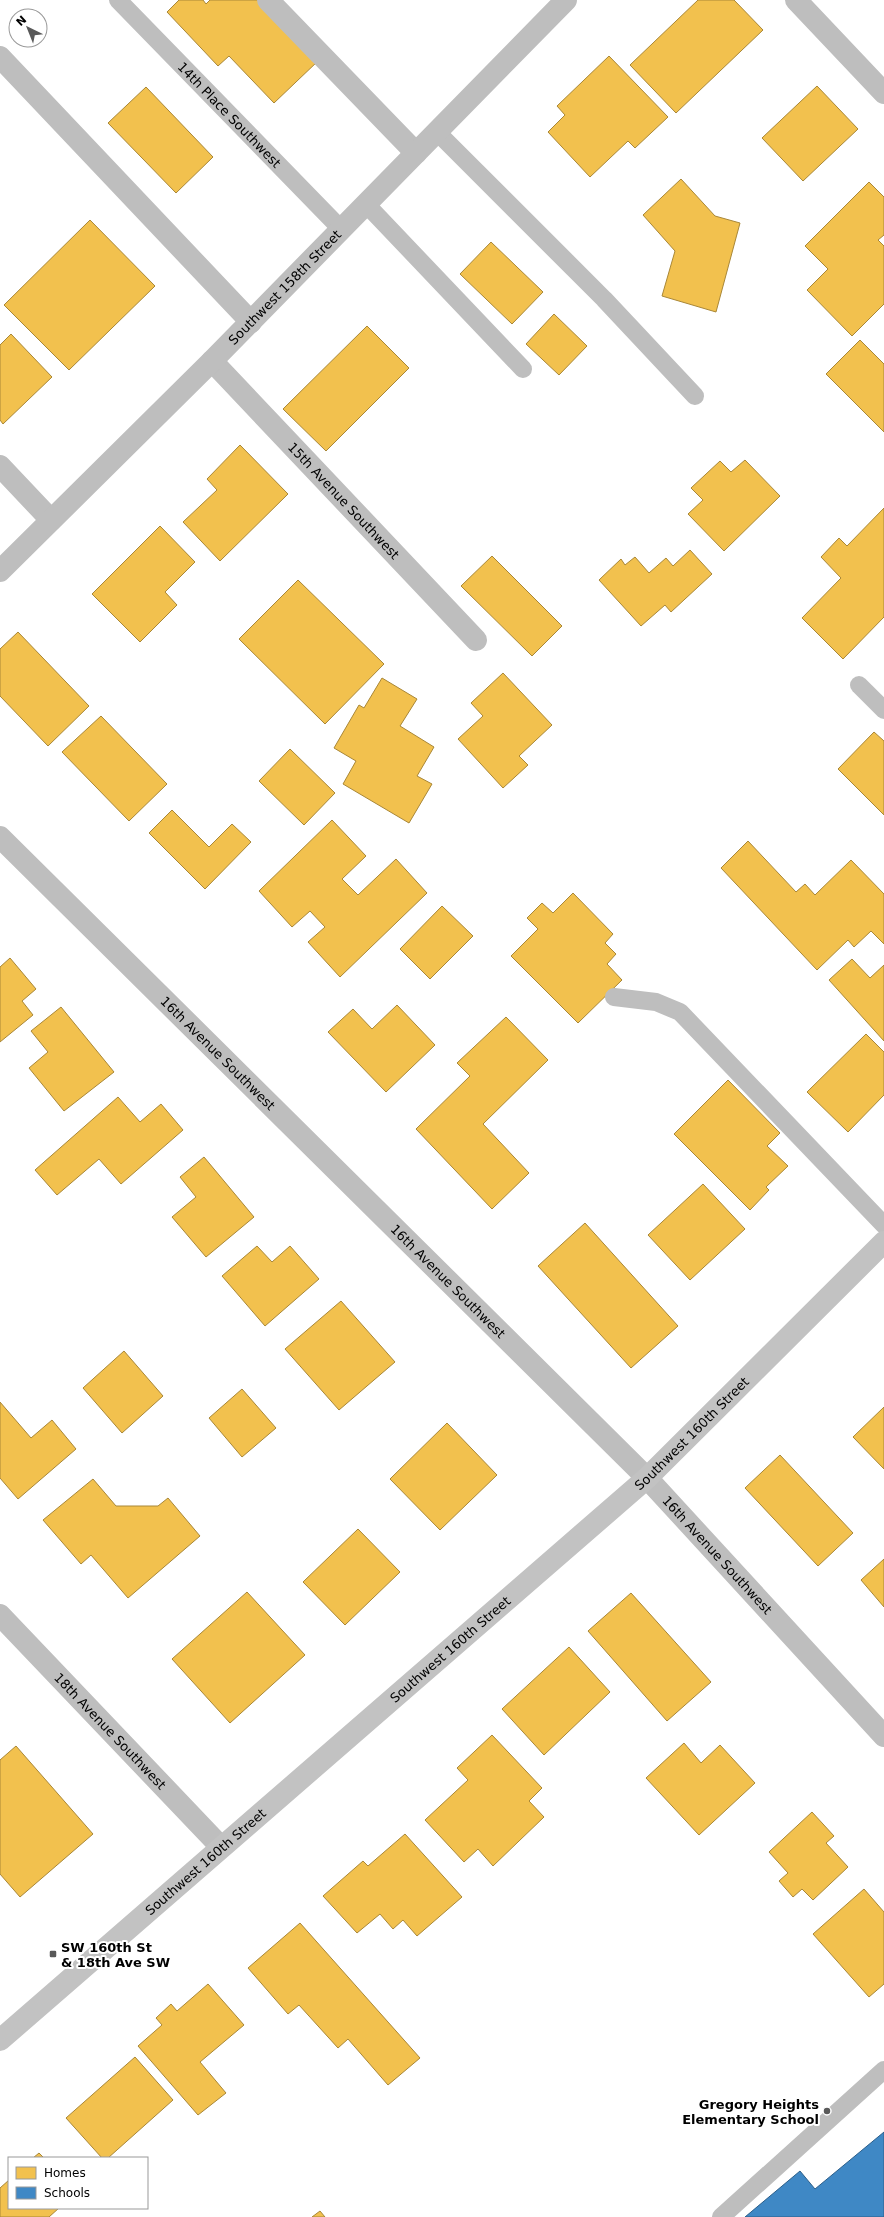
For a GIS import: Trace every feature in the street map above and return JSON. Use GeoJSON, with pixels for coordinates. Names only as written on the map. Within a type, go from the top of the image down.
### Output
{"type":"FeatureCollection","features":[{"type":"Feature","properties":{"kind":"street"},"geometry":{"type":"LineString","coordinates":[[268,0],[416,153]]}},
{"type":"Feature","properties":{"kind":"street","name":"Southwest 158th Street"},"geometry":{"type":"LineString","coordinates":[[0,571],[251,322],[566,0]]}},
{"type":"Feature","properties":{"kind":"street"},"geometry":{"type":"LineString","coordinates":[[796,0],[884,93]]}},
{"type":"Feature","properties":{"kind":"street"},"geometry":{"type":"LineString","coordinates":[[0,57],[251,322]]}},
{"type":"Feature","properties":{"kind":"street","name":"15th Avenue Southwest"},"geometry":{"type":"LineString","coordinates":[[212,361],[476,640]]}},
{"type":"Feature","properties":{"kind":"street"},"geometry":{"type":"LineString","coordinates":[[0,466],[51,520]]}},
{"type":"Feature","properties":{"kind":"street","name":"16th Avenue Southwest"},"geometry":{"type":"LineString","coordinates":[[0,837],[648,1478],[884,1736]]}},
{"type":"Feature","properties":{"kind":"street","name":"Southwest 160th Street"},"geometry":{"type":"LineString","coordinates":[[0,2040],[648,1478],[884,1242]]}},
{"type":"Feature","properties":{"kind":"street","name":"18th Avenue Southwest"},"geometry":{"type":"LineString","coordinates":[[0,1615],[221,1847]]}},
{"type":"Feature","properties":{"kind":"lane","name":"14th Place Southwest"},"geometry":{"type":"LineString","coordinates":[[118,0],[341,229]]}},
{"type":"Feature","properties":{"kind":"lane"},"geometry":{"type":"LineString","coordinates":[[437,132],[604,299],[695,396]]}},
{"type":"Feature","properties":{"kind":"lane"},"geometry":{"type":"LineString","coordinates":[[366,204],[523,369]]}},
{"type":"Feature","properties":{"kind":"lane"},"geometry":{"type":"LineString","coordinates":[[859,685],[884,710]]}},
{"type":"Feature","properties":{"kind":"lane"},"geometry":{"type":"LineString","coordinates":[[614,997],[656,1002],[680,1012],[884,1225]]}},
{"type":"Feature","properties":{"kind":"lane"},"geometry":{"type":"LineString","coordinates":[[721,2217],[884,2070]]}},
{"type":"Feature","properties":{"kind":"building: Homes"},"geometry":{"type":"Polygon","coordinates":[[[179,0],[203,0],[206,4],[210,0],[260,0],[318,61],[274,103],[229,56],[218,66],[167,12],[179,0]]]}},
{"type":"Feature","properties":{"kind":"building: Homes"},"geometry":{"type":"Polygon","coordinates":[[[698,0],[734,0],[763,30],[676,113],[630,65],[698,0]]]}},
{"type":"Feature","properties":{"kind":"building: Homes"},"geometry":{"type":"Polygon","coordinates":[[[609,56],[668,117],[635,148],[628,141],[590,177],[548,132],[565,115],[557,106],[609,56]]]}},
{"type":"Feature","properties":{"kind":"building: Homes"},"geometry":{"type":"Polygon","coordinates":[[[817,86],[858,129],[803,181],[762,138],[817,86]]]}},
{"type":"Feature","properties":{"kind":"building: Homes"},"geometry":{"type":"Polygon","coordinates":[[[146,87],[213,157],[176,193],[108,123],[146,87]]]}},
{"type":"Feature","properties":{"kind":"building: Homes"},"geometry":{"type":"Polygon","coordinates":[[[681,179],[715,216],[740,223],[716,312],[662,296],[675,251],[643,215],[681,179]]]}},
{"type":"Feature","properties":{"kind":"building: Homes"},"geometry":{"type":"Polygon","coordinates":[[[869,182],[884,197],[884,235],[878,240],[884,246],[884,304],[852,336],[807,290],[828,269],[805,246],[869,182]]]}},
{"type":"Feature","properties":{"kind":"building: Homes"},"geometry":{"type":"Polygon","coordinates":[[[90,220],[155,286],[69,370],[4,305],[90,220]]]}},
{"type":"Feature","properties":{"kind":"building: Homes"},"geometry":{"type":"Polygon","coordinates":[[[491,242],[543,292],[512,324],[460,274],[491,242]]]}},
{"type":"Feature","properties":{"kind":"building: Homes"},"geometry":{"type":"Polygon","coordinates":[[[554,314],[587,346],[559,375],[526,344],[554,314]]]}},
{"type":"Feature","properties":{"kind":"building: Homes"},"geometry":{"type":"Polygon","coordinates":[[[367,326],[409,368],[326,451],[283,409],[367,326]]]}},
{"type":"Feature","properties":{"kind":"building: Homes"},"geometry":{"type":"Polygon","coordinates":[[[11,334],[52,377],[3,424],[0,420],[0,345],[11,334]]]}},
{"type":"Feature","properties":{"kind":"building: Homes"},"geometry":{"type":"Polygon","coordinates":[[[860,340],[884,364],[884,432],[826,374],[860,340]]]}},
{"type":"Feature","properties":{"kind":"building: Homes"},"geometry":{"type":"Polygon","coordinates":[[[240,445],[288,494],[220,561],[183,522],[217,490],[207,479],[240,445]]]}},
{"type":"Feature","properties":{"kind":"building: Homes"},"geometry":{"type":"Polygon","coordinates":[[[745,460],[780,496],[724,551],[688,514],[703,500],[691,488],[720,461],[731,472],[745,460]]]}},
{"type":"Feature","properties":{"kind":"building: Homes"},"geometry":{"type":"Polygon","coordinates":[[[884,508],[884,617],[843,659],[802,618],[841,578],[821,557],[839,538],[847,546],[884,508]]]}},
{"type":"Feature","properties":{"kind":"building: Homes"},"geometry":{"type":"Polygon","coordinates":[[[160,526],[195,562],[165,592],[177,605],[140,642],[92,594],[160,526]]]}},
{"type":"Feature","properties":{"kind":"building: Homes"},"geometry":{"type":"Polygon","coordinates":[[[690,550],[712,574],[671,612],[665,605],[641,626],[599,580],[621,559],[625,565],[635,557],[649,573],[666,558],[673,566],[690,550]]]}},
{"type":"Feature","properties":{"kind":"building: Homes"},"geometry":{"type":"Polygon","coordinates":[[[492,556],[562,626],[532,656],[461,586],[492,556]]]}},
{"type":"Feature","properties":{"kind":"building: Homes"},"geometry":{"type":"Polygon","coordinates":[[[298,580],[384,664],[325,724],[239,639],[298,580]]]}},
{"type":"Feature","properties":{"kind":"building: Homes"},"geometry":{"type":"Polygon","coordinates":[[[18,632],[89,706],[48,746],[0,696],[0,649],[18,632]]]}},
{"type":"Feature","properties":{"kind":"building: Homes"},"geometry":{"type":"Polygon","coordinates":[[[503,673],[552,725],[519,756],[528,765],[503,788],[458,739],[483,716],[471,703],[503,673]]]}},
{"type":"Feature","properties":{"kind":"building: Homes"},"geometry":{"type":"Polygon","coordinates":[[[382,678],[417,699],[400,726],[434,747],[417,776],[432,784],[409,823],[343,784],[356,761],[334,748],[359,705],[364,708],[382,678]]]}},
{"type":"Feature","properties":{"kind":"building: Homes"},"geometry":{"type":"Polygon","coordinates":[[[101,716],[167,784],[129,821],[62,752],[101,716]]]}},
{"type":"Feature","properties":{"kind":"building: Homes"},"geometry":{"type":"Polygon","coordinates":[[[874,732],[884,741],[884,815],[838,769],[874,732]]]}},
{"type":"Feature","properties":{"kind":"building: Homes"},"geometry":{"type":"Polygon","coordinates":[[[290,749],[335,793],[304,825],[259,781],[290,749]]]}},
{"type":"Feature","properties":{"kind":"building: Homes"},"geometry":{"type":"Polygon","coordinates":[[[172,810],[209,847],[232,824],[251,842],[205,889],[149,833],[172,810]]]}},
{"type":"Feature","properties":{"kind":"building: Homes"},"geometry":{"type":"Polygon","coordinates":[[[332,820],[366,856],[342,879],[358,895],[396,859],[427,893],[340,977],[308,942],[325,927],[310,911],[292,927],[259,891],[332,820]]]}},
{"type":"Feature","properties":{"kind":"building: Homes"},"geometry":{"type":"Polygon","coordinates":[[[748,841],[796,892],[805,884],[815,895],[851,860],[884,894],[884,944],[871,931],[854,947],[848,940],[817,970],[721,868],[748,841]]]}},
{"type":"Feature","properties":{"kind":"building: Homes"},"geometry":{"type":"Polygon","coordinates":[[[573,893],[613,934],[605,943],[616,954],[607,964],[622,980],[578,1023],[511,956],[538,929],[527,918],[542,903],[553,913],[573,893]]]}},
{"type":"Feature","properties":{"kind":"building: Homes"},"geometry":{"type":"Polygon","coordinates":[[[442,906],[473,936],[430,979],[400,949],[442,906]]]}},
{"type":"Feature","properties":{"kind":"building: Homes"},"geometry":{"type":"Polygon","coordinates":[[[10,958],[36,989],[22,1001],[33,1015],[0,1042],[0,967],[10,958]]]}},
{"type":"Feature","properties":{"kind":"building: Homes"},"geometry":{"type":"Polygon","coordinates":[[[852,959],[870,978],[884,965],[884,1041],[829,980],[852,959]]]}},
{"type":"Feature","properties":{"kind":"building: Homes"},"geometry":{"type":"Polygon","coordinates":[[[397,1005],[435,1045],[386,1092],[328,1032],[353,1009],[372,1029],[397,1005]]]}},
{"type":"Feature","properties":{"kind":"building: Homes"},"geometry":{"type":"Polygon","coordinates":[[[61,1007],[114,1072],[64,1111],[29,1068],[48,1052],[31,1031],[61,1007]]]}},
{"type":"Feature","properties":{"kind":"building: Homes"},"geometry":{"type":"Polygon","coordinates":[[[506,1017],[548,1060],[483,1124],[529,1173],[492,1209],[416,1129],[470,1076],[457,1063],[506,1017]]]}},
{"type":"Feature","properties":{"kind":"building: Homes"},"geometry":{"type":"Polygon","coordinates":[[[866,1034],[884,1052],[884,1095],[848,1132],[807,1092],[866,1034]]]}},
{"type":"Feature","properties":{"kind":"building: Homes"},"geometry":{"type":"Polygon","coordinates":[[[728,1080],[780,1133],[767,1146],[788,1166],[766,1187],[769,1190],[750,1210],[674,1134],[728,1080]]]}},
{"type":"Feature","properties":{"kind":"building: Homes"},"geometry":{"type":"Polygon","coordinates":[[[118,1097],[140,1122],[161,1104],[183,1130],[121,1184],[99,1159],[57,1195],[35,1170],[118,1097]]]}},
{"type":"Feature","properties":{"kind":"building: Homes"},"geometry":{"type":"Polygon","coordinates":[[[204,1157],[254,1217],[206,1257],[172,1217],[196,1197],[180,1177],[204,1157]]]}},
{"type":"Feature","properties":{"kind":"building: Homes"},"geometry":{"type":"Polygon","coordinates":[[[703,1184],[745,1229],[690,1280],[648,1235],[703,1184]]]}},
{"type":"Feature","properties":{"kind":"building: Homes"},"geometry":{"type":"Polygon","coordinates":[[[585,1223],[678,1326],[631,1368],[538,1266],[585,1223]]]}},
{"type":"Feature","properties":{"kind":"building: Homes"},"geometry":{"type":"Polygon","coordinates":[[[257,1246],[272,1262],[290,1246],[319,1279],[265,1326],[222,1276],[257,1246]]]}},
{"type":"Feature","properties":{"kind":"building: Homes"},"geometry":{"type":"Polygon","coordinates":[[[341,1301],[395,1362],[339,1410],[285,1349],[341,1301]]]}},
{"type":"Feature","properties":{"kind":"building: Homes"},"geometry":{"type":"Polygon","coordinates":[[[124,1351],[163,1396],[122,1433],[83,1388],[124,1351]]]}},
{"type":"Feature","properties":{"kind":"building: Homes"},"geometry":{"type":"Polygon","coordinates":[[[242,1389],[276,1428],[242,1457],[209,1418],[242,1389]]]}},
{"type":"Feature","properties":{"kind":"building: Homes"},"geometry":{"type":"Polygon","coordinates":[[[0,1402],[31,1438],[52,1420],[76,1449],[18,1499],[0,1478],[0,1402]]]}},
{"type":"Feature","properties":{"kind":"building: Homes"},"geometry":{"type":"Polygon","coordinates":[[[884,1407],[884,1469],[853,1437],[884,1407]]]}},
{"type":"Feature","properties":{"kind":"building: Homes"},"geometry":{"type":"Polygon","coordinates":[[[447,1423],[497,1475],[440,1530],[390,1479],[447,1423]]]}},
{"type":"Feature","properties":{"kind":"building: Homes"},"geometry":{"type":"Polygon","coordinates":[[[780,1455],[853,1533],[818,1566],[745,1488],[780,1455]]]}},
{"type":"Feature","properties":{"kind":"building: Homes"},"geometry":{"type":"Polygon","coordinates":[[[93,1479],[116,1506],[158,1506],[168,1498],[200,1536],[128,1598],[91,1555],[81,1564],[43,1520],[93,1479]]]}},
{"type":"Feature","properties":{"kind":"building: Homes"},"geometry":{"type":"Polygon","coordinates":[[[358,1529],[400,1572],[345,1625],[303,1582],[358,1529]]]}},
{"type":"Feature","properties":{"kind":"building: Homes"},"geometry":{"type":"Polygon","coordinates":[[[884,1559],[884,1607],[861,1580],[884,1559]]]}},
{"type":"Feature","properties":{"kind":"building: Homes"},"geometry":{"type":"Polygon","coordinates":[[[247,1592],[305,1655],[230,1723],[172,1659],[247,1592]]]}},
{"type":"Feature","properties":{"kind":"building: Homes"},"geometry":{"type":"Polygon","coordinates":[[[631,1593],[711,1682],[667,1721],[588,1631],[631,1593]]]}},
{"type":"Feature","properties":{"kind":"building: Homes"},"geometry":{"type":"Polygon","coordinates":[[[569,1647],[610,1692],[544,1755],[502,1709],[569,1647]]]}},
{"type":"Feature","properties":{"kind":"building: Homes"},"geometry":{"type":"Polygon","coordinates":[[[492,1735],[542,1788],[529,1801],[544,1817],[493,1866],[478,1849],[464,1862],[425,1820],[468,1780],[457,1768],[492,1735]]]}},
{"type":"Feature","properties":{"kind":"building: Homes"},"geometry":{"type":"Polygon","coordinates":[[[684,1743],[701,1763],[720,1745],[755,1783],[699,1835],[646,1778],[684,1743]]]}},
{"type":"Feature","properties":{"kind":"building: Homes"},"geometry":{"type":"Polygon","coordinates":[[[16,1746],[93,1834],[20,1897],[0,1874],[0,1760],[16,1746]]]}},
{"type":"Feature","properties":{"kind":"building: Homes"},"geometry":{"type":"Polygon","coordinates":[[[812,1812],[834,1836],[826,1843],[848,1867],[813,1900],[802,1889],[793,1897],[779,1881],[788,1873],[769,1852],[812,1812]]]}},
{"type":"Feature","properties":{"kind":"building: Homes"},"geometry":{"type":"Polygon","coordinates":[[[405,1834],[462,1897],[417,1936],[403,1920],[393,1929],[380,1914],[357,1933],[323,1896],[363,1861],[368,1866],[405,1834]]]}},
{"type":"Feature","properties":{"kind":"building: Homes"},"geometry":{"type":"Polygon","coordinates":[[[864,1889],[884,1912],[884,1984],[869,1997],[813,1934],[864,1889]]]}},
{"type":"Feature","properties":{"kind":"building: Homes"},"geometry":{"type":"Polygon","coordinates":[[[300,1923],[420,2058],[388,2085],[348,2039],[338,2048],[299,2005],[288,2014],[248,1968],[300,1923]]]}},
{"type":"Feature","properties":{"kind":"building: Homes"},"geometry":{"type":"Polygon","coordinates":[[[208,1984],[244,2025],[200,2062],[226,2093],[198,2115],[138,2046],[162,2025],[156,2018],[171,2004],[177,2011],[208,1984]]]}},
{"type":"Feature","properties":{"kind":"building: Homes"},"geometry":{"type":"Polygon","coordinates":[[[135,2057],[173,2100],[109,2157],[101,2157],[66,2118],[135,2057]]]}},
{"type":"Feature","properties":{"kind":"building: Homes"},"geometry":{"type":"Polygon","coordinates":[[[39,2153],[43,2157],[34,2157],[39,2153]]]}},
{"type":"Feature","properties":{"kind":"building: Homes"},"geometry":{"type":"Polygon","coordinates":[[[8,2181],[8,2209],[58,2209],[49,2217],[0,2217],[0,2188],[8,2181]]]}},
{"type":"Feature","properties":{"kind":"building: Homes"},"geometry":{"type":"Polygon","coordinates":[[[320,2211],[325,2217],[312,2217],[320,2211]]]}},
{"type":"Feature","properties":{"kind":"building: Schools"},"geometry":{"type":"Polygon","coordinates":[[[884,2132],[884,2217],[745,2217],[800,2171],[815,2189],[884,2132]]]}},
{"type":"Feature","properties":{"kind":"place","name":"SW 160th St & 18th Ave SW"},"geometry":{"type":"Point","coordinates":[53,1954]}},
{"type":"Feature","properties":{"kind":"place","name":"Gregory Heights Elementary School"},"geometry":{"type":"Point","coordinates":[827,2111]}}]}
